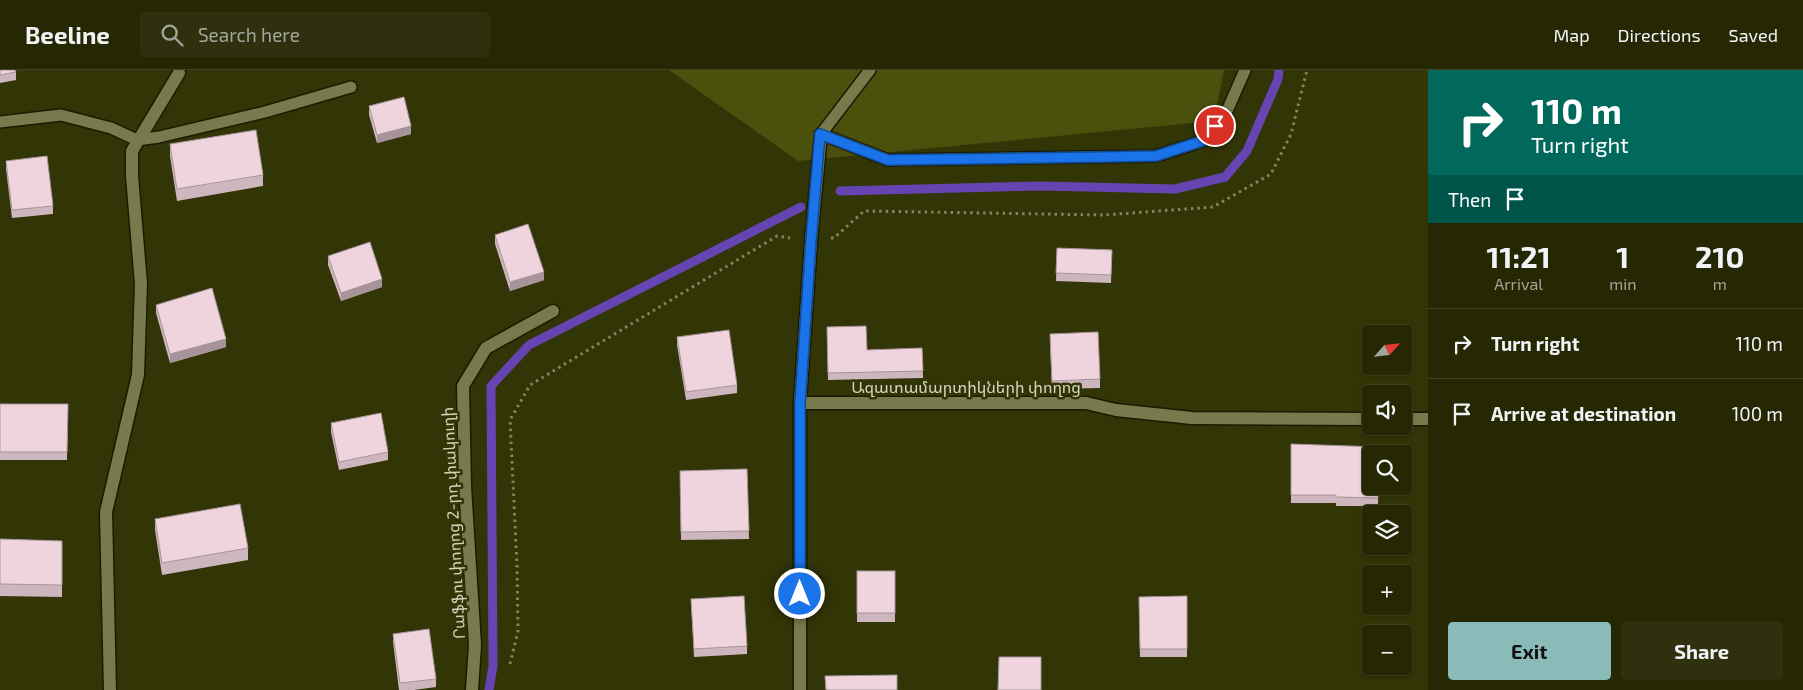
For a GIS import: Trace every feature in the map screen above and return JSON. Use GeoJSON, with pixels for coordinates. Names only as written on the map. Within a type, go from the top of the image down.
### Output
{"type":"FeatureCollection","features":[{"type":"Feature","properties":{"kind":"street"},"geometry":{"type":"LineString","coordinates":[[110,690],[106,512],[138,375],[142,284],[132,176],[132,151],[179,73]]}},
{"type":"Feature","properties":{"kind":"street"},"geometry":{"type":"LineString","coordinates":[[800,690],[800,403],[820,134]]}},
{"type":"Feature","properties":{"kind":"street","name":"Րաֆֆու փողոց 2-րդ փակուղի"},"geometry":{"type":"LineString","coordinates":[[472,690],[475,645],[465,486],[463,386],[486,348],[553,311]]}},
{"type":"Feature","properties":{"kind":"street","name":"Ազատամարտիկների փողոց"},"geometry":{"type":"LineString","coordinates":[[800,403],[1086,403],[1116,410],[1192,418],[1362,419]]}},
{"type":"Feature","properties":{"kind":"street"},"geometry":{"type":"LineString","coordinates":[[1412,419],[1428,419]]}},
{"type":"Feature","properties":{"kind":"lane"},"geometry":{"type":"LineString","coordinates":[[870,70],[820,134],[888,160],[1156,156],[1202,141],[1227,111],[1246,70]]}},
{"type":"Feature","properties":{"kind":"lane"},"geometry":{"type":"LineString","coordinates":[[0,122],[61,115],[111,128],[137,140],[159,137],[265,112],[351,87]]}},
{"type":"Feature","properties":{"kind":"path"},"geometry":{"type":"LineString","coordinates":[[510,664],[518,630],[510,420],[530,385],[777,236],[811,241],[834,238],[864,211],[1104,215],[1213,207],[1270,174],[1291,134],[1307,70]]}},
{"type":"Feature","properties":{"kind":"shaded area"},"geometry":{"type":"Polygon","coordinates":[[[669,70],[1224,70],[1214,121],[798,161],[669,70]]]}},
{"type":"Feature","properties":{"kind":"building"},"geometry":{"type":"Polygon","coordinates":[[[0,70],[15,70],[16,72],[0,75],[0,70]]]}},
{"type":"Feature","properties":{"kind":"building"},"geometry":{"type":"Polygon","coordinates":[[[404,97],[411,126],[377,135],[369,106],[404,97]]]}},
{"type":"Feature","properties":{"kind":"building"},"geometry":{"type":"Polygon","coordinates":[[[256,130],[263,175],[177,189],[170,144],[256,130]]]}},
{"type":"Feature","properties":{"kind":"building"},"geometry":{"type":"Polygon","coordinates":[[[47,156],[53,206],[12,210],[6,161],[47,156]]]}},
{"type":"Feature","properties":{"kind":"building"},"geometry":{"type":"Polygon","coordinates":[[[528,224],[544,272],[510,282],[495,235],[528,224]]]}},
{"type":"Feature","properties":{"kind":"building"},"geometry":{"type":"Polygon","coordinates":[[[370,242],[382,279],[341,293],[328,256],[370,242]]]}},
{"type":"Feature","properties":{"kind":"building"},"geometry":{"type":"Polygon","coordinates":[[[1057,248],[1112,250],[1111,275],[1056,273],[1057,248]]]}},
{"type":"Feature","properties":{"kind":"building"},"geometry":{"type":"Polygon","coordinates":[[[212,288],[226,339],[170,354],[156,305],[212,288]]]}},
{"type":"Feature","properties":{"kind":"building"},"geometry":{"type":"Polygon","coordinates":[[[866,326],[867,350],[922,348],[923,371],[828,373],[827,327],[866,326]]]}},
{"type":"Feature","properties":{"kind":"building"},"geometry":{"type":"Polygon","coordinates":[[[729,330],[737,385],[686,392],[677,337],[729,330]]]}},
{"type":"Feature","properties":{"kind":"building"},"geometry":{"type":"Polygon","coordinates":[[[1098,332],[1100,379],[1052,381],[1050,334],[1098,332]]]}},
{"type":"Feature","properties":{"kind":"building"},"geometry":{"type":"Polygon","coordinates":[[[0,404],[68,404],[67,452],[0,452],[0,404]]]}},
{"type":"Feature","properties":{"kind":"building"},"geometry":{"type":"Polygon","coordinates":[[[381,413],[388,452],[339,462],[331,423],[381,413]]]}},
{"type":"Feature","properties":{"kind":"building"},"geometry":{"type":"Polygon","coordinates":[[[1291,444],[1362,446],[1362,495],[1378,495],[1378,498],[1336,497],[1336,495],[1291,495],[1291,444]]]}},
{"type":"Feature","properties":{"kind":"building"},"geometry":{"type":"Polygon","coordinates":[[[747,469],[749,531],[681,532],[680,471],[747,469]]]}},
{"type":"Feature","properties":{"kind":"building"},"geometry":{"type":"Polygon","coordinates":[[[240,504],[248,548],[162,563],[155,519],[240,504]]]}},
{"type":"Feature","properties":{"kind":"building"},"geometry":{"type":"Polygon","coordinates":[[[0,539],[62,541],[62,585],[0,584],[0,539]]]}},
{"type":"Feature","properties":{"kind":"building"},"geometry":{"type":"Polygon","coordinates":[[[857,571],[895,571],[895,613],[857,613],[857,571]]]}},
{"type":"Feature","properties":{"kind":"building"},"geometry":{"type":"Polygon","coordinates":[[[744,596],[747,646],[694,649],[691,599],[744,596]]]}},
{"type":"Feature","properties":{"kind":"building"},"geometry":{"type":"Polygon","coordinates":[[[1187,596],[1187,649],[1140,649],[1139,597],[1187,596]]]}},
{"type":"Feature","properties":{"kind":"building"},"geometry":{"type":"Polygon","coordinates":[[[429,629],[436,679],[400,683],[393,634],[429,629]]]}},
{"type":"Feature","properties":{"kind":"building"},"geometry":{"type":"Polygon","coordinates":[[[999,657],[1041,657],[1041,690],[998,690],[999,657]]]}},
{"type":"Feature","properties":{"kind":"building"},"geometry":{"type":"Polygon","coordinates":[[[897,675],[897,690],[826,690],[825,676],[897,675]]]}},
{"type":"Feature","properties":{"kind":"waterway"},"geometry":{"type":"LineString","coordinates":[[840,191],[1041,186],[1175,189],[1225,177],[1247,151],[1278,79],[1279,70]]}},
{"type":"Feature","properties":{"kind":"waterway"},"geometry":{"type":"LineString","coordinates":[[489,690],[493,666],[491,386],[529,345],[801,207]]}},
{"type":"Feature","properties":{"kind":"route"},"geometry":{"type":"LineString","coordinates":[[800,594],[800,403],[820,134],[888,160],[1010,159],[1156,156],[1202,141],[1215,126]]}}]}
